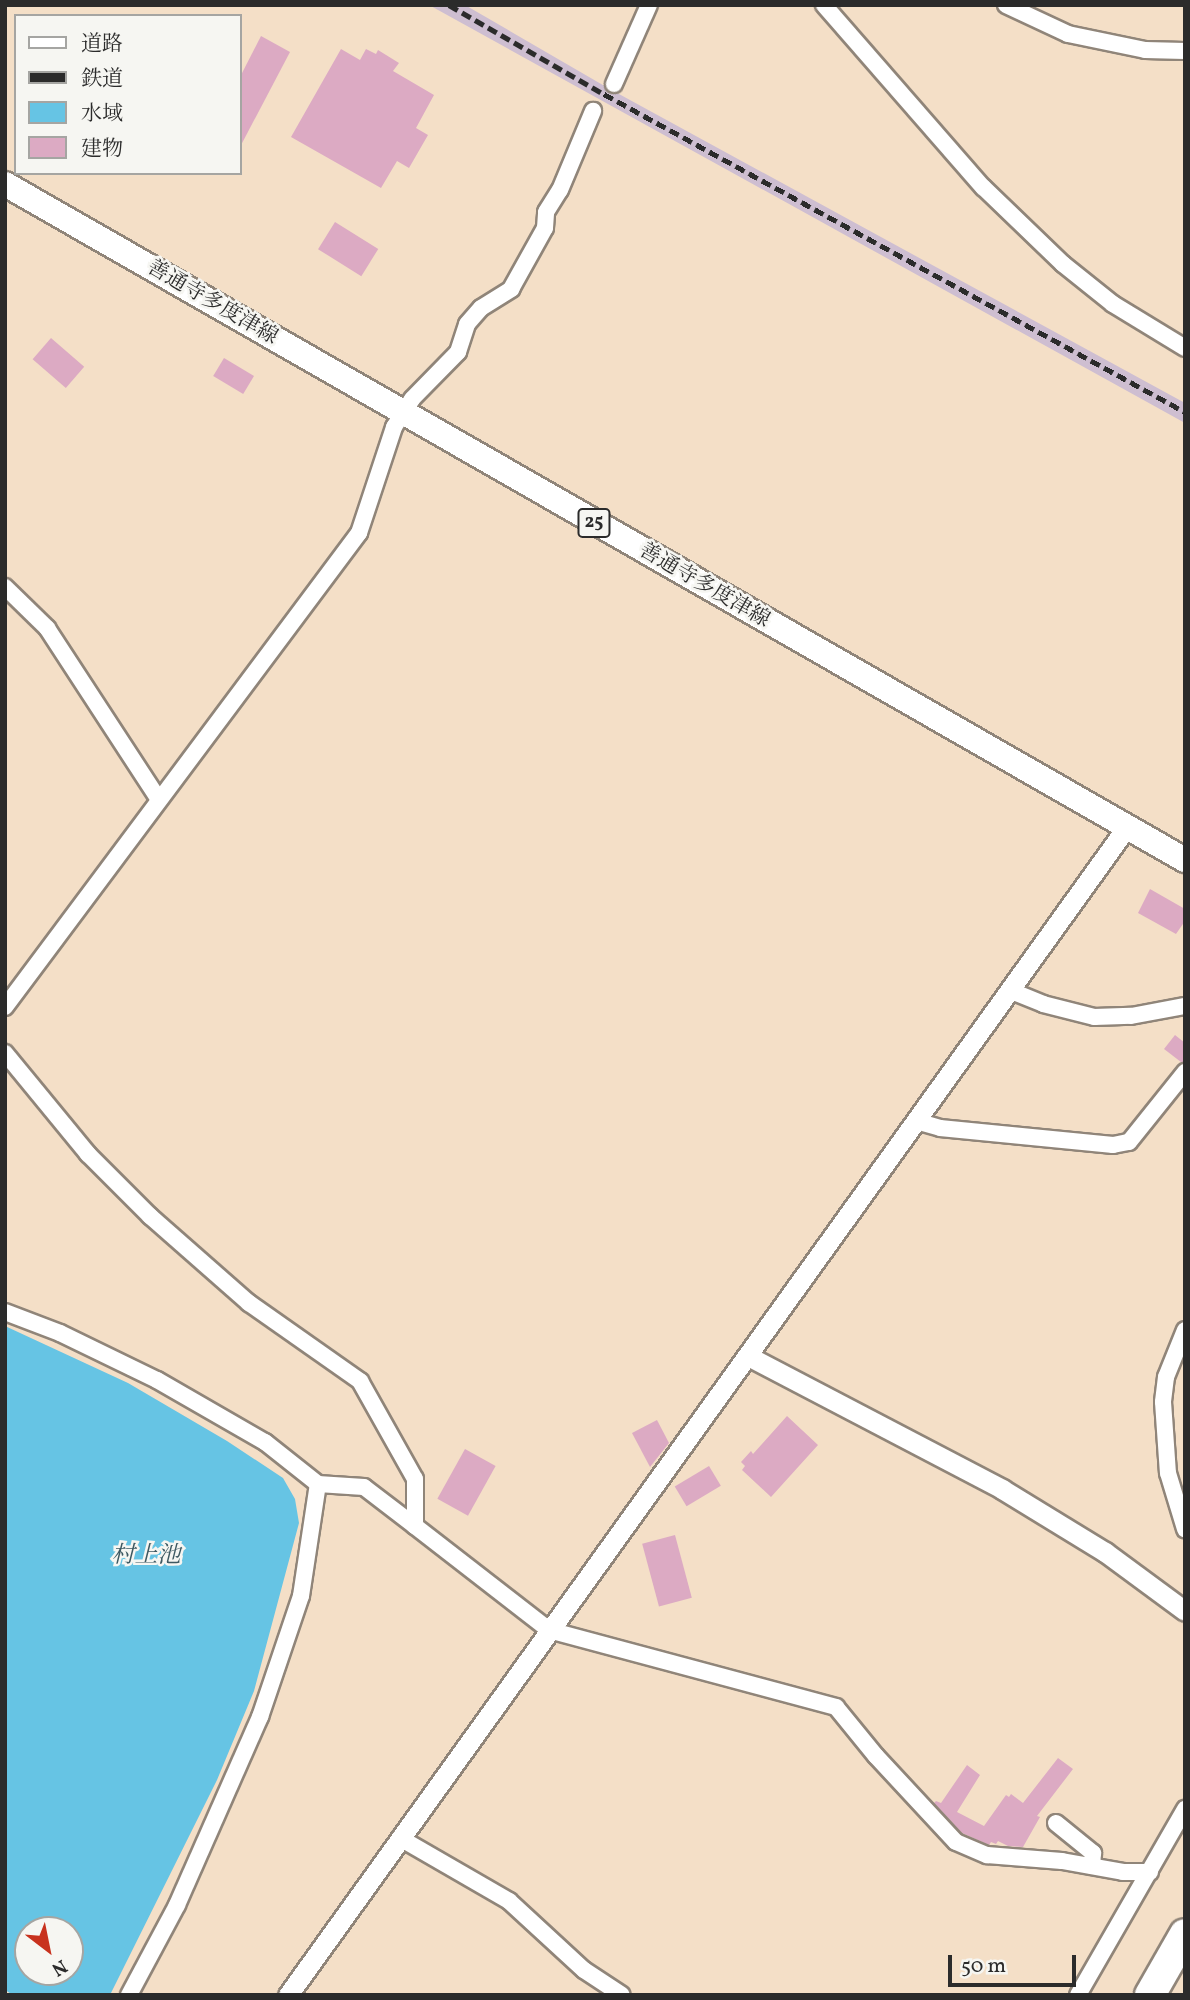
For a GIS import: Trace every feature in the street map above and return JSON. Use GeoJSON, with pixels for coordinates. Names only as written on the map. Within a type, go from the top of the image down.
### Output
{"type":"FeatureCollection","features":[{"type":"Feature","properties":{"kind":"highway"},"geometry":{"type":"LineString","coordinates":[[1152,1995],[1185,1934]]}},
{"type":"Feature","properties":{"kind":"highway"},"geometry":{"type":"LineString","coordinates":[[1152,1995],[1185,1947]]}},
{"type":"Feature","properties":{"kind":"main road","name":"善通寺多度津線"},"geometry":{"type":"LineString","coordinates":[[5,184],[1185,860]]}},
{"type":"Feature","properties":{"kind":"street"},"geometry":{"type":"LineString","coordinates":[[614,83],[649,5]]}},
{"type":"Feature","properties":{"kind":"street"},"geometry":{"type":"LineString","coordinates":[[824,5],[983,187],[1063,264],[1113,304],[1185,348]]}},
{"type":"Feature","properties":{"kind":"street"},"geometry":{"type":"LineString","coordinates":[[1006,5],[1068,34],[1145,50],[1185,51]]}},
{"type":"Feature","properties":{"kind":"street"},"geometry":{"type":"LineString","coordinates":[[5,1007],[359,533],[394,426],[412,399],[458,352],[467,324],[481,308],[511,289],[545,228],[546,212],[560,190],[593,111]]}},
{"type":"Feature","properties":{"kind":"street"},"geometry":{"type":"LineString","coordinates":[[5,587],[30,608],[47,628],[159,800]]}},
{"type":"Feature","properties":{"kind":"street"},"geometry":{"type":"LineString","coordinates":[[288,1995],[1126,828]]}},
{"type":"Feature","properties":{"kind":"street"},"geometry":{"type":"LineString","coordinates":[[1009,990],[1043,1004],[1094,1017],[1131,1016],[1185,1006]]}},
{"type":"Feature","properties":{"kind":"street"},"geometry":{"type":"LineString","coordinates":[[5,1053],[88,1154],[150,1216],[249,1303],[360,1381],[415,1479],[415,1526]]}},
{"type":"Feature","properties":{"kind":"street"},"geometry":{"type":"LineString","coordinates":[[916,1121],[940,1128],[1113,1145],[1129,1142],[1185,1072]]}},
{"type":"Feature","properties":{"kind":"street"},"geometry":{"type":"LineString","coordinates":[[5,1312],[60,1333],[157,1380],[265,1442],[318,1484],[364,1487],[550,1630],[836,1707],[876,1756],[956,1842],[987,1855],[1092,1866],[1123,1872],[1150,1872]]}},
{"type":"Feature","properties":{"kind":"street"},"geometry":{"type":"LineString","coordinates":[[1185,1330],[1166,1377],[1163,1402],[1168,1473],[1185,1529]]}},
{"type":"Feature","properties":{"kind":"street"},"geometry":{"type":"LineString","coordinates":[[748,1356],[1002,1489],[1105,1552],[1185,1611]]}},
{"type":"Feature","properties":{"kind":"street"},"geometry":{"type":"LineString","coordinates":[[129,1995],[177,1905],[260,1717],[301,1597],[318,1484]]}},
{"type":"Feature","properties":{"kind":"street"},"geometry":{"type":"LineString","coordinates":[[1078,1995],[1185,1810]]}},
{"type":"Feature","properties":{"kind":"street"},"geometry":{"type":"LineString","coordinates":[[1056,1823],[1093,1853],[1092,1866]]}},
{"type":"Feature","properties":{"kind":"street"},"geometry":{"type":"LineString","coordinates":[[400,1838],[509,1901],[584,1970],[622,1995]]}},
{"type":"Feature","properties":{"kind":"shaded area"},"geometry":{"type":"Polygon","coordinates":[[[429,5],[465,5],[608,88],[1185,403],[1185,423],[429,5]]]}},
{"type":"Feature","properties":{"kind":"water","name":"村上池"},"geometry":{"type":"Polygon","coordinates":[[[5,1326],[128,1383],[227,1441],[283,1478],[295,1499],[299,1523],[254,1691],[217,1780],[110,1995],[13,1995],[5,1990],[5,1326]]]}},
{"type":"Feature","properties":{"kind":"building"},"geometry":{"type":"Polygon","coordinates":[[[261,36],[290,52],[242,143],[242,73],[261,36]]]}},
{"type":"Feature","properties":{"kind":"building"},"geometry":{"type":"Polygon","coordinates":[[[341,49],[360,60],[366,49],[376,54],[378,50],[399,63],[393,71],[434,95],[416,128],[428,135],[409,168],[397,161],[381,188],[291,137],[341,49]]]}},
{"type":"Feature","properties":{"kind":"building"},"geometry":{"type":"Polygon","coordinates":[[[335,222],[378,249],[361,276],[318,249],[335,222]]]}},
{"type":"Feature","properties":{"kind":"building"},"geometry":{"type":"Polygon","coordinates":[[[51,338],[84,367],[66,388],[33,359],[51,338]]]}},
{"type":"Feature","properties":{"kind":"building"},"geometry":{"type":"Polygon","coordinates":[[[224,358],[254,376],[243,394],[213,376],[224,358]]]}},
{"type":"Feature","properties":{"kind":"building"},"geometry":{"type":"Polygon","coordinates":[[[1150,889],[1185,909],[1185,921],[1176,934],[1138,913],[1150,889]]]}},
{"type":"Feature","properties":{"kind":"building"},"geometry":{"type":"Polygon","coordinates":[[[1175,1035],[1185,1043],[1185,1062],[1181,1062],[1164,1049],[1175,1035]]]}},
{"type":"Feature","properties":{"kind":"building"},"geometry":{"type":"Polygon","coordinates":[[[787,1416],[818,1445],[771,1497],[742,1470],[745,1466],[741,1462],[751,1451],[753,1454],[787,1416]]]}},
{"type":"Feature","properties":{"kind":"building"},"geometry":{"type":"Polygon","coordinates":[[[657,1420],[669,1443],[650,1467],[632,1433],[657,1420]]]}},
{"type":"Feature","properties":{"kind":"building"},"geometry":{"type":"Polygon","coordinates":[[[465,1449],[496,1466],[468,1516],[437,1499],[465,1449]]]}},
{"type":"Feature","properties":{"kind":"building"},"geometry":{"type":"Polygon","coordinates":[[[709,1466],[721,1486],[687,1506],[675,1487],[709,1466]]]}},
{"type":"Feature","properties":{"kind":"building"},"geometry":{"type":"Polygon","coordinates":[[[675,1535],[692,1598],[659,1607],[642,1544],[675,1535]]]}},
{"type":"Feature","properties":{"kind":"building"},"geometry":{"type":"Polygon","coordinates":[[[1058,1758],[1073,1769],[1037,1816],[1040,1817],[1023,1847],[1008,1846],[998,1841],[989,1845],[962,1833],[934,1803],[941,1803],[967,1765],[980,1775],[957,1812],[984,1826],[1006,1795],[1009,1797],[1011,1794],[1023,1803],[1058,1758]]]}},
{"type":"Feature","properties":{"kind":"railway"},"geometry":{"type":"LineString","coordinates":[[449,5],[604,94],[1185,412]]}}]}
